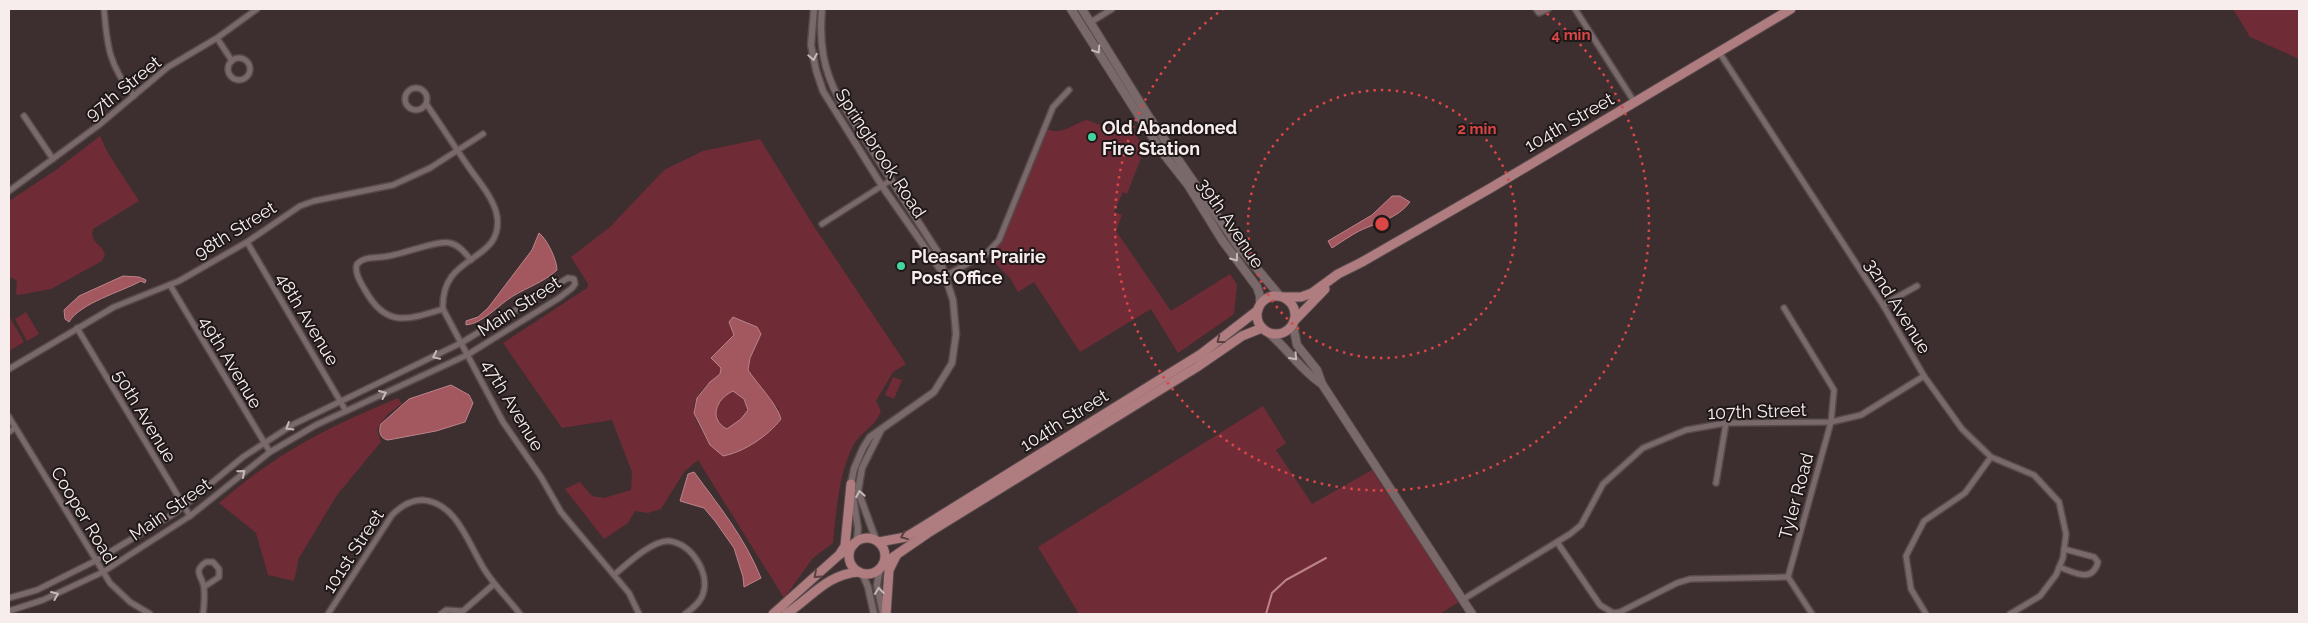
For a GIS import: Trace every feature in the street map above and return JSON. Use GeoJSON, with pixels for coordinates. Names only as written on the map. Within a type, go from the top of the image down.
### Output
{"type":"FeatureCollection","features":[{"type":"Feature","properties":{"kind":"main road","name":"39th Avenue"},"geometry":{"type":"LineString","coordinates":[[1071,9],[1162,152],[1188,185],[1222,240],[1257,287],[1260,296],[1259,308]]}},
{"type":"Feature","properties":{"kind":"main road","name":"39th Avenue"},"geometry":{"type":"LineString","coordinates":[[1082,9],[1149,117],[1230,235],[1282,297]]}},
{"type":"Feature","properties":{"kind":"main road","name":"104th Street"},"geometry":{"type":"LineString","coordinates":[[1282,297],[1301,297],[1312,293],[1338,274],[1362,262],[1635,103],[1791,9]]}},
{"type":"Feature","properties":{"kind":"main road"},"geometry":{"type":"LineString","coordinates":[[1222,240],[1230,235]]}},
{"type":"Feature","properties":{"kind":"main road","name":"104th Street"},"geometry":{"type":"LineString","coordinates":[[1293,323],[1320,294],[1362,262]]}},
{"type":"Feature","properties":{"kind":"main road"},"geometry":{"type":"LineString","coordinates":[[1322,384],[1313,379],[1276,339],[1264,329],[1257,316],[1259,308],[1268,298],[1282,297],[1292,305],[1295,310],[1293,323],[1296,344],[1317,370],[1322,384],[1472,614]]}},
{"type":"Feature","properties":{"kind":"main road","name":"104th Street"},"geometry":{"type":"LineString","coordinates":[[877,541],[906,537],[1202,354],[1259,308]]}},
{"type":"Feature","properties":{"kind":"main road"},"geometry":{"type":"LineString","coordinates":[[1264,329],[1277,334],[1288,329],[1293,323]]}},
{"type":"Feature","properties":{"kind":"main road","name":"104th Street"},"geometry":{"type":"LineString","coordinates":[[882,566],[928,533],[1197,367],[1242,336],[1264,329]]}},
{"type":"Feature","properties":{"kind":"main road"},"geometry":{"type":"LineString","coordinates":[[840,555],[845,546],[851,484]]}},
{"type":"Feature","properties":{"kind":"main road"},"geometry":{"type":"LineString","coordinates":[[774,614],[856,543],[866,538],[877,541],[885,552],[882,566],[871,573],[847,572],[831,579],[786,614]]}},
{"type":"Feature","properties":{"kind":"main road"},"geometry":{"type":"LineString","coordinates":[[856,543],[850,555],[850,561],[860,572]]}},
{"type":"Feature","properties":{"kind":"main road"},"geometry":{"type":"LineString","coordinates":[[884,614],[890,570],[896,555]]}},
{"type":"Feature","properties":{"kind":"street"},"geometry":{"type":"LineString","coordinates":[[104,9],[109,56],[120,79],[134,96]]}},
{"type":"Feature","properties":{"kind":"street","name":"97th Street"},"geometry":{"type":"LineString","coordinates":[[9,192],[168,68],[217,38],[257,9]]}},
{"type":"Feature","properties":{"kind":"street","name":"Springbrook Road"},"geometry":{"type":"LineString","coordinates":[[814,9],[811,45],[813,60],[822,91],[882,186],[945,276]]}},
{"type":"Feature","properties":{"kind":"street","name":"Springbrook Road"},"geometry":{"type":"LineString","coordinates":[[822,9],[820,35],[826,73],[839,100],[937,251],[953,300],[956,334],[952,363],[934,392],[870,436],[863,448],[854,469],[851,484],[858,528],[856,543]]}},
{"type":"Feature","properties":{"kind":"street"},"geometry":{"type":"LineString","coordinates":[[1091,22],[1112,9]]}},
{"type":"Feature","properties":{"kind":"street"},"geometry":{"type":"LineString","coordinates":[[1537,11],[1548,9]]}},
{"type":"Feature","properties":{"kind":"street"},"geometry":{"type":"LineString","coordinates":[[1575,9],[1635,103]]}},
{"type":"Feature","properties":{"kind":"street"},"geometry":{"type":"LineString","coordinates":[[217,38],[232,60]]}},
{"type":"Feature","properties":{"kind":"street","name":"32nd Avenue"},"geometry":{"type":"LineString","coordinates":[[1719,52],[1882,305],[1924,376],[1962,429],[1990,457],[2034,475],[2059,502],[2066,534],[2063,558],[2056,575],[2040,596],[2010,614]]}},
{"type":"Feature","properties":{"kind":"street"},"geometry":{"type":"LineString","coordinates":[[239,58],[249,63],[251,70],[248,77],[241,81],[231,77],[228,67],[232,60],[239,58]]}},
{"type":"Feature","properties":{"kind":"street"},"geometry":{"type":"LineString","coordinates":[[426,106],[416,110],[410,108],[404,99],[406,92],[412,88],[423,90],[427,97],[426,106],[488,196],[497,216],[493,240],[484,251],[471,260],[456,270],[446,284],[442,295],[443,309],[410,318],[401,319],[386,315],[376,308],[356,272],[357,264],[364,259],[404,254],[439,242],[451,243],[457,246],[471,260]]}},
{"type":"Feature","properties":{"kind":"street"},"geometry":{"type":"LineString","coordinates":[[945,276],[987,253],[999,240],[1053,107],[1069,90]]}},
{"type":"Feature","properties":{"kind":"street"},"geometry":{"type":"LineString","coordinates":[[24,116],[53,159]]}},
{"type":"Feature","properties":{"kind":"street","name":"98th Street"},"geometry":{"type":"LineString","coordinates":[[9,369],[114,307],[170,285],[247,242],[300,206],[314,201],[393,185],[420,173],[483,134]]}},
{"type":"Feature","properties":{"kind":"street"},"geometry":{"type":"LineString","coordinates":[[822,224],[891,180]]}},
{"type":"Feature","properties":{"kind":"street","name":"48th Avenue"},"geometry":{"type":"LineString","coordinates":[[247,242],[346,411]]}},
{"type":"Feature","properties":{"kind":"street","name":"Main Street"},"geometry":{"type":"LineString","coordinates":[[9,598],[37,590],[95,561],[184,507],[232,466],[264,442],[340,400],[461,343],[568,278],[574,279],[576,284],[559,298],[467,355],[316,425],[270,452],[190,516],[102,572],[43,600],[9,611]]}},
{"type":"Feature","properties":{"kind":"street","name":"49th Avenue"},"geometry":{"type":"LineString","coordinates":[[170,285],[270,452]]}},
{"type":"Feature","properties":{"kind":"street"},"geometry":{"type":"LineString","coordinates":[[1882,305],[1917,286]]}},
{"type":"Feature","properties":{"kind":"street","name":"Tyler Road"},"geometry":{"type":"LineString","coordinates":[[1784,308],[1834,390],[1831,422],[1788,577]]}},
{"type":"Feature","properties":{"kind":"street","name":"47th Avenue"},"geometry":{"type":"LineString","coordinates":[[443,309],[503,422],[541,477],[561,512],[629,593],[638,614]]}},
{"type":"Feature","properties":{"kind":"street","name":"50th Avenue"},"geometry":{"type":"LineString","coordinates":[[77,328],[190,516]]}},
{"type":"Feature","properties":{"kind":"street","name":"107th Street"},"geometry":{"type":"LineString","coordinates":[[1462,600],[1557,542],[1581,524],[1602,484],[1642,448],[1686,430],[1726,423],[1831,422],[1861,415],[1924,376]]}},
{"type":"Feature","properties":{"kind":"street","name":"Cooper Road"},"geometry":{"type":"LineString","coordinates":[[9,417],[102,572],[118,593],[150,614]]}},
{"type":"Feature","properties":{"kind":"street"},"geometry":{"type":"LineString","coordinates":[[1716,483],[1726,423]]}},
{"type":"Feature","properties":{"kind":"street","name":"Springbrook Road"},"geometry":{"type":"LineString","coordinates":[[877,541],[858,491],[862,468],[883,427]]}},
{"type":"Feature","properties":{"kind":"street"},"geometry":{"type":"LineString","coordinates":[[9,432],[16,428]]}},
{"type":"Feature","properties":{"kind":"street"},"geometry":{"type":"LineString","coordinates":[[1926,614],[1911,589],[1906,556],[1924,520],[1965,493],[1990,457]]}},
{"type":"Feature","properties":{"kind":"street","name":"101st Street"},"geometry":{"type":"LineString","coordinates":[[328,614],[398,508],[418,500],[433,502],[446,508],[494,584]]}},
{"type":"Feature","properties":{"kind":"street"},"geometry":{"type":"LineString","coordinates":[[614,575],[636,556],[658,544],[668,541],[680,546],[691,553],[702,567],[704,580],[703,594],[696,605],[685,614]]}},
{"type":"Feature","properties":{"kind":"street"},"geometry":{"type":"LineString","coordinates":[[1557,542],[1600,605],[1613,613],[1620,612],[1677,583],[1690,579],[1788,577],[1812,614]]}},
{"type":"Feature","properties":{"kind":"street"},"geometry":{"type":"LineString","coordinates":[[2059,567],[2082,575],[2090,575],[2096,570],[2098,562],[2094,557],[2064,549]]}},
{"type":"Feature","properties":{"kind":"street"},"geometry":{"type":"LineString","coordinates":[[203,614],[204,586],[198,576],[199,568],[206,562],[213,562],[219,569],[219,577],[204,586]]}},
{"type":"Feature","properties":{"kind":"street"},"geometry":{"type":"LineString","coordinates":[[882,566],[878,585],[884,614]]}},
{"type":"Feature","properties":{"kind":"street"},"geometry":{"type":"LineString","coordinates":[[860,572],[868,587],[874,614]]}},
{"type":"Feature","properties":{"kind":"street"},"geometry":{"type":"LineString","coordinates":[[442,614],[446,610],[462,612],[494,584],[520,614]]}},
{"type":"Feature","properties":{"kind":"shaded area"},"geometry":{"type":"Polygon","coordinates":[[[2233,9],[2299,9],[2299,59],[2250,37],[2233,9]]]}},
{"type":"Feature","properties":{"kind":"shaded area"},"geometry":{"type":"Polygon","coordinates":[[[1087,120],[1114,130],[1131,127],[1142,145],[1141,158],[1127,194],[1123,192],[1114,212],[1122,215],[1116,231],[1171,311],[1230,274],[1237,285],[1234,314],[1178,353],[1151,309],[1080,352],[1034,282],[1018,292],[1010,278],[986,254],[994,247],[1045,128],[1056,131],[1062,130],[1087,120]]]}},
{"type":"Feature","properties":{"kind":"shaded area"},"geometry":{"type":"Polygon","coordinates":[[[100,136],[108,153],[139,201],[93,229],[94,240],[105,254],[102,261],[51,289],[18,295],[16,293],[17,281],[9,276],[9,201],[56,170],[100,136]]]}},
{"type":"Feature","properties":{"kind":"shaded area"},"geometry":{"type":"Polygon","coordinates":[[[760,139],[815,228],[906,364],[893,372],[876,401],[881,411],[879,416],[857,439],[849,455],[839,492],[833,543],[813,558],[784,598],[698,460],[684,472],[661,509],[648,513],[635,511],[628,523],[604,539],[565,489],[580,482],[592,496],[604,498],[631,490],[632,472],[612,420],[562,428],[503,343],[587,288],[588,284],[571,257],[610,227],[664,170],[703,151],[760,139]],[[734,317],[735,335],[711,358],[721,368],[720,374],[702,390],[694,406],[696,420],[710,445],[734,454],[774,428],[779,408],[771,403],[748,370],[750,358],[761,334],[747,322],[734,317]]]}},
{"type":"Feature","properties":{"kind":"shaded area"},"geometry":{"type":"Polygon","coordinates":[[[1392,196],[1400,196],[1410,202],[1405,208],[1387,220],[1359,231],[1332,248],[1328,241],[1372,215],[1392,196]]]}},
{"type":"Feature","properties":{"kind":"shaded area"},"geometry":{"type":"Polygon","coordinates":[[[539,233],[551,250],[557,270],[513,296],[479,321],[466,325],[466,321],[478,317],[488,308],[532,250],[539,233]]]}},
{"type":"Feature","properties":{"kind":"shaded area"},"geometry":{"type":"Polygon","coordinates":[[[123,276],[139,277],[146,280],[145,283],[141,281],[91,304],[74,315],[69,322],[65,319],[64,310],[79,296],[123,276]]]}},
{"type":"Feature","properties":{"kind":"shaded area"},"geometry":{"type":"Polygon","coordinates":[[[26,312],[39,334],[27,341],[15,319],[26,312]]]}},
{"type":"Feature","properties":{"kind":"shaded area"},"geometry":{"type":"Polygon","coordinates":[[[9,316],[24,342],[9,351],[9,316]]]}},
{"type":"Feature","properties":{"kind":"shaded area"},"geometry":{"type":"Polygon","coordinates":[[[733,317],[757,327],[761,334],[750,358],[748,370],[771,401],[781,419],[755,442],[739,451],[723,456],[710,445],[694,413],[697,398],[710,382],[720,374],[721,368],[711,358],[734,335],[729,322],[733,317]],[[733,391],[722,399],[716,409],[716,415],[721,425],[727,429],[741,419],[748,410],[744,399],[733,391]]]}},
{"type":"Feature","properties":{"kind":"shaded area"},"geometry":{"type":"Polygon","coordinates":[[[893,377],[902,380],[894,399],[885,395],[893,377]]]}},
{"type":"Feature","properties":{"kind":"shaded area"},"geometry":{"type":"Polygon","coordinates":[[[451,385],[469,395],[473,403],[465,422],[436,431],[388,440],[381,436],[381,424],[409,399],[451,385]]]}},
{"type":"Feature","properties":{"kind":"shaded area"},"geometry":{"type":"Polygon","coordinates":[[[733,391],[744,399],[748,410],[741,419],[728,429],[721,425],[718,420],[716,409],[722,399],[733,391]]]}},
{"type":"Feature","properties":{"kind":"shaded area"},"geometry":{"type":"Polygon","coordinates":[[[398,398],[402,404],[388,414],[377,429],[381,442],[337,495],[299,558],[294,581],[268,575],[256,533],[219,503],[255,474],[299,445],[348,420],[398,398]]]}},
{"type":"Feature","properties":{"kind":"shaded area"},"geometry":{"type":"Polygon","coordinates":[[[1263,406],[1286,443],[1276,450],[1312,504],[1372,470],[1393,502],[1397,500],[1462,600],[1440,614],[1079,614],[1038,547],[1263,406]]]}},
{"type":"Feature","properties":{"kind":"shaded area"},"geometry":{"type":"Polygon","coordinates":[[[694,472],[722,510],[755,563],[761,578],[744,587],[743,577],[734,548],[715,521],[704,508],[680,501],[688,474],[694,472]]]}},
{"type":"Feature","properties":{"kind":"waterway"},"geometry":{"type":"LineString","coordinates":[[1266,614],[1272,593],[1286,580],[1326,558]]}},
{"type":"Feature","properties":{"kind":"place","name":"Old Abandoned Fire Station"},"geometry":{"type":"Point","coordinates":[1092,137]}},
{"type":"Feature","properties":{"kind":"place","name":"Pleasant Prairie Post Office"},"geometry":{"type":"Point","coordinates":[901,266]}}]}
